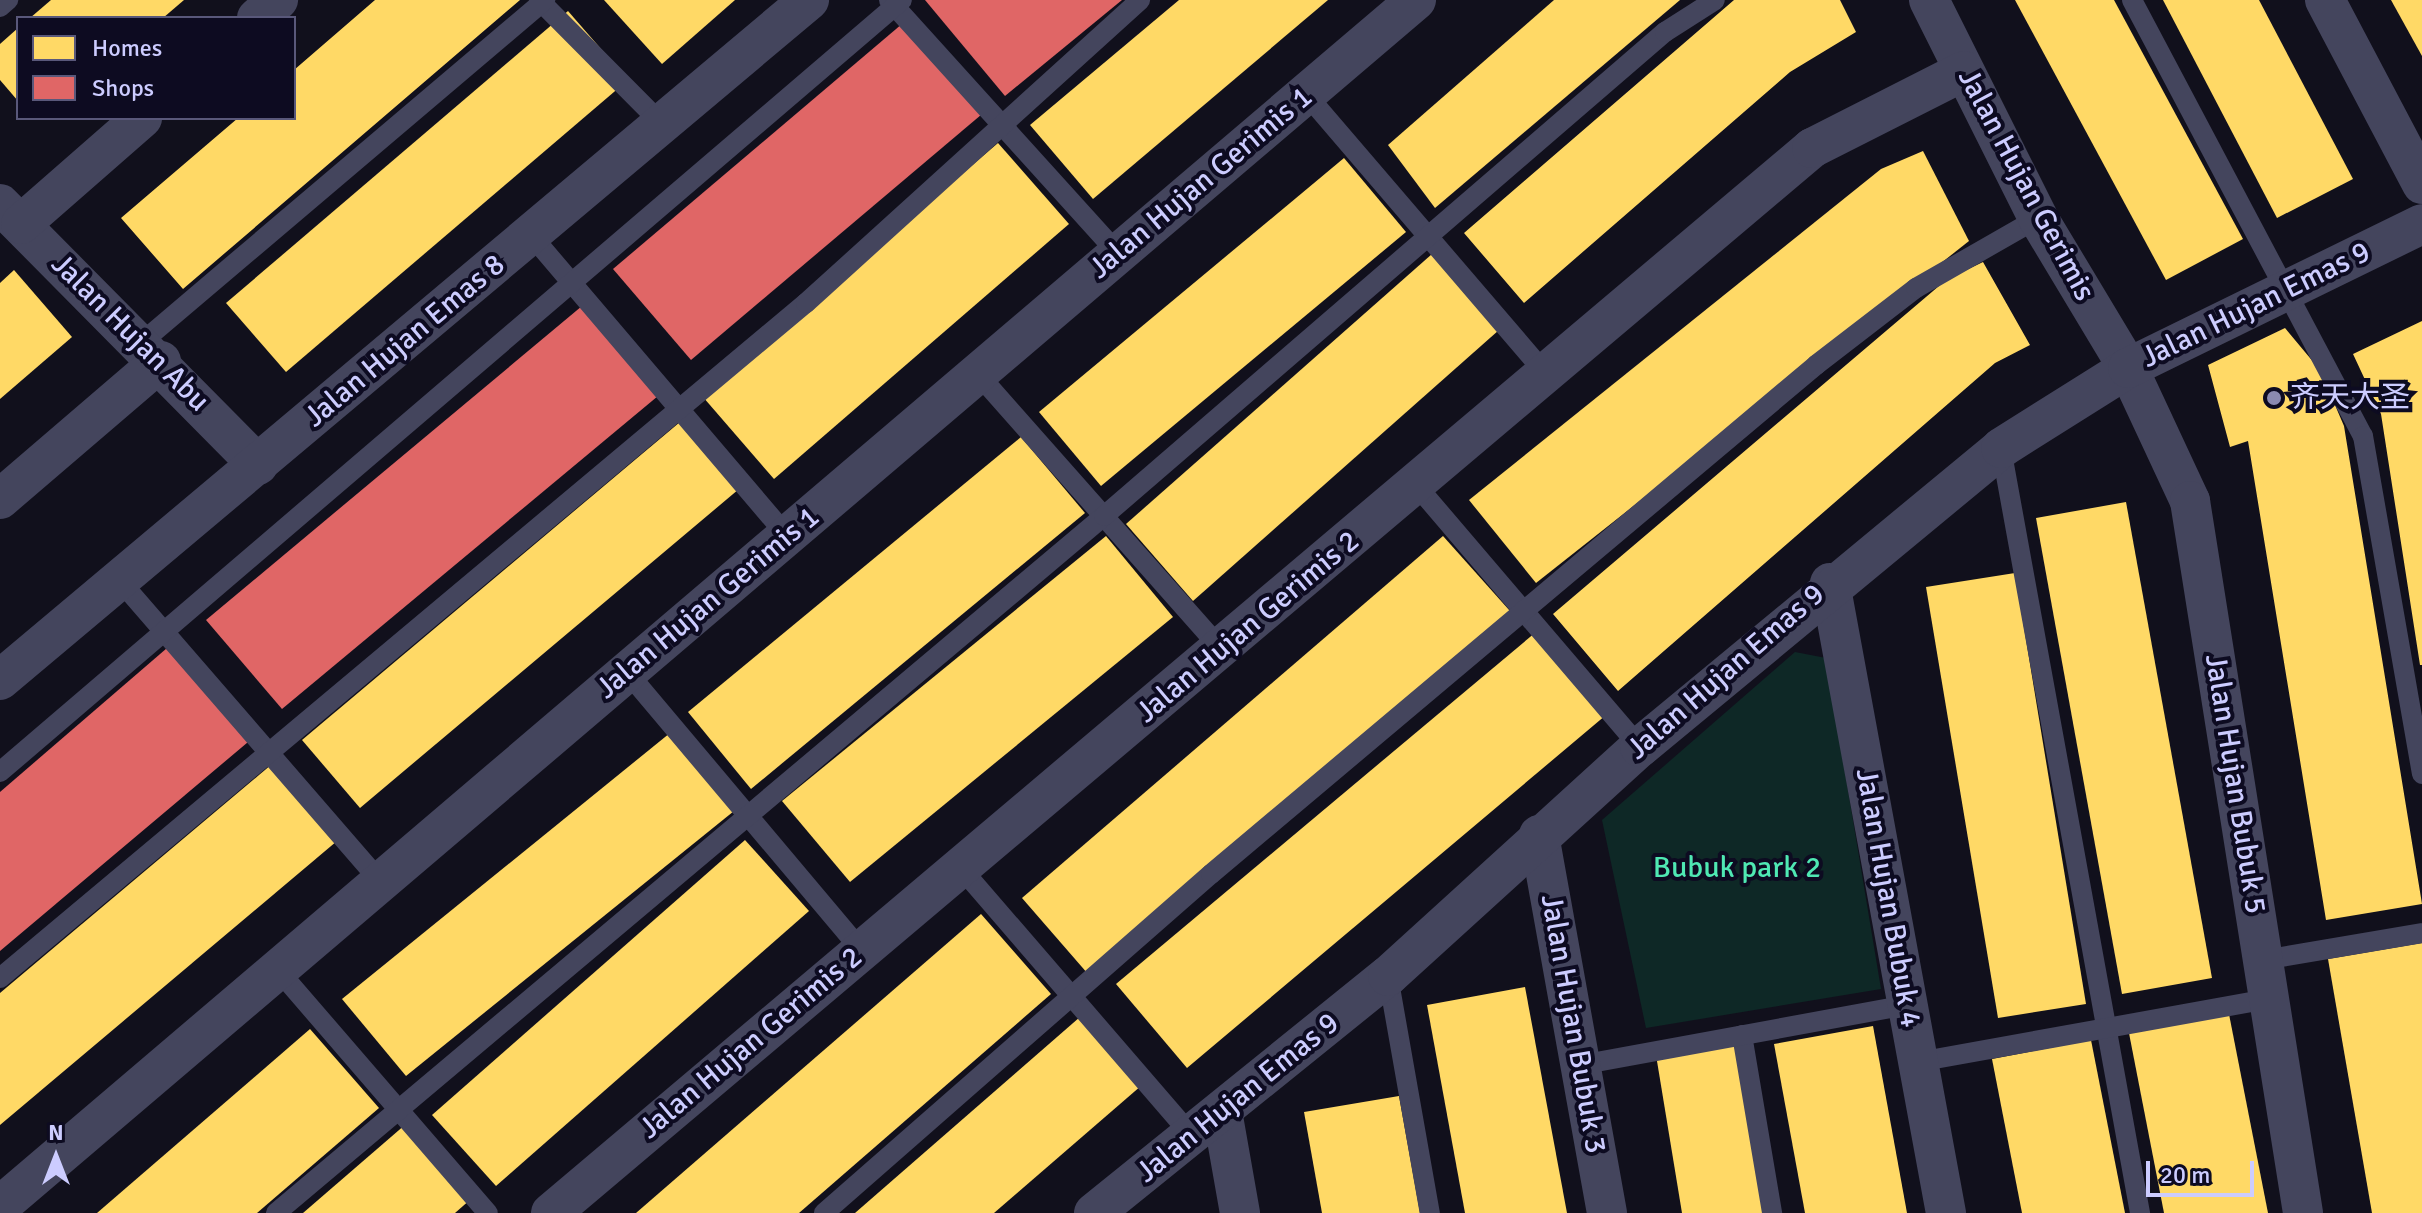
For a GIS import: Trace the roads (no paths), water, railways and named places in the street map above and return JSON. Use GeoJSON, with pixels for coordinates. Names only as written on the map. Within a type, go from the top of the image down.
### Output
{"type":"FeatureCollection","features":[{"type":"Feature","properties":{"kind":"street"},"geometry":{"type":"LineString","coordinates":[[259,16],[278,0]]}},
{"type":"Feature","properties":{"kind":"street","name":"Jalan Hujan Emas 8"},"geometry":{"type":"LineString","coordinates":[[0,680],[121,582],[809,0]]}},
{"type":"Feature","properties":{"kind":"street","name":"Jalan Hujan Gerimis"},"geometry":{"type":"LineString","coordinates":[[1929,0],[2038,218],[2128,368]]}},
{"type":"Feature","properties":{"kind":"street"},"geometry":{"type":"LineString","coordinates":[[2325,0],[2422,184]]}},
{"type":"Feature","properties":{"kind":"street","name":"Jalan Hujan Gerimis 1"},"geometry":{"type":"LineString","coordinates":[[0,1206],[1306,94],[1402,4]]}},
{"type":"Feature","properties":{"kind":"street","name":"Jalan Hujan Gerimis 2"},"geometry":{"type":"LineString","coordinates":[[551,1213],[1222,650],[1812,148],[1964,71]]}},
{"type":"Feature","properties":{"kind":"street"},"geometry":{"type":"LineString","coordinates":[[7,223],[139,120]]}},
{"type":"Feature","properties":{"kind":"street","name":"Jalan Hujan Abu"},"geometry":{"type":"LineString","coordinates":[[7,223],[152,352],[258,465]]}},
{"type":"Feature","properties":{"kind":"street","name":"Jalan Hujan Emas 9"},"geometry":{"type":"LineString","coordinates":[[1094,1213],[1388,976],[1539,835],[1830,583],[2001,448],[2128,368],[2422,224]]}},
{"type":"Feature","properties":{"kind":"street"},"geometry":{"type":"LineString","coordinates":[[0,499],[152,352]]}},
{"type":"Feature","properties":{"kind":"street","name":"Jalan Hujan Bubuk 5"},"geometry":{"type":"LineString","coordinates":[[2128,368],[2190,501],[2303,1213]]}},
{"type":"Feature","properties":{"kind":"street","name":"Jalan Hujan Bubuk 4"},"geometry":{"type":"LineString","coordinates":[[1830,583],[1946,1213]]}},
{"type":"Feature","properties":{"kind":"street","name":"Jalan Hujan Bubuk 3"},"geometry":{"type":"LineString","coordinates":[[1539,835],[1607,1213]]}},
{"type":"Feature","properties":{"kind":"street"},"geometry":{"type":"LineString","coordinates":[[1222,1111],[1240,1213]]}},
{"type":"Feature","properties":{"kind":"lane"},"geometry":{"type":"LineString","coordinates":[[0,7],[8,0]]}},
{"type":"Feature","properties":{"kind":"lane"},"geometry":{"type":"LineString","coordinates":[[0,978],[267,748],[806,303],[1140,0]]}},
{"type":"Feature","properties":{"kind":"lane"},"geometry":{"type":"LineString","coordinates":[[276,1213],[1104,516],[1665,32],[1715,0]]}},
{"type":"Feature","properties":{"kind":"lane"},"geometry":{"type":"LineString","coordinates":[[2132,0],[2363,436],[2422,774]]}},
{"type":"Feature","properties":{"kind":"lane"},"geometry":{"type":"LineString","coordinates":[[152,352],[542,1],[662,124]]}},
{"type":"Feature","properties":{"kind":"lane"},"geometry":{"type":"LineString","coordinates":[[0,772],[162,631],[573,285],[895,2],[999,125],[1118,253]]}},
{"type":"Feature","properties":{"kind":"lane"},"geometry":{"type":"LineString","coordinates":[[1306,94],[1545,373]]}},
{"type":"Feature","properties":{"kind":"lane"},"geometry":{"type":"LineString","coordinates":[[824,1213],[1071,996],[1521,613],[1904,298],[2038,218]]}},
{"type":"Feature","properties":{"kind":"lane"},"geometry":{"type":"LineString","coordinates":[[531,235],[679,405],[787,536]]}},
{"type":"Feature","properties":{"kind":"lane"},"geometry":{"type":"LineString","coordinates":[[977,373],[1222,650]]}},
{"type":"Feature","properties":{"kind":"lane"},"geometry":{"type":"LineString","coordinates":[[2001,448],[2140,1213]]}},
{"type":"Feature","properties":{"kind":"lane"},"geometry":{"type":"LineString","coordinates":[[1416,485],[1521,613],[1640,747]]}},
{"type":"Feature","properties":{"kind":"lane"},"geometry":{"type":"LineString","coordinates":[[121,582],[381,882]]}},
{"type":"Feature","properties":{"kind":"lane"},"geometry":{"type":"LineString","coordinates":[[627,672],[861,950]]}},
{"type":"Feature","properties":{"kind":"lane"},"geometry":{"type":"LineString","coordinates":[[960,867],[1191,1135]]}},
{"type":"Feature","properties":{"kind":"lane"},"geometry":{"type":"LineString","coordinates":[[1918,1062],[2105,1026],[2422,933]]}},
{"type":"Feature","properties":{"kind":"lane"},"geometry":{"type":"LineString","coordinates":[[278,970],[488,1213]]}},
{"type":"Feature","properties":{"kind":"lane"},"geometry":{"type":"LineString","coordinates":[[1388,976],[1430,1213]]}},
{"type":"Feature","properties":{"kind":"lane"},"geometry":{"type":"LineString","coordinates":[[1580,1065],[1907,1005]]}},
{"type":"Feature","properties":{"kind":"lane"},"geometry":{"type":"LineString","coordinates":[[1742,1035],[1772,1213]]}},
{"type":"Feature","properties":{"kind":"place","name":"齐天大圣"},"geometry":{"type":"Point","coordinates":[2274,398]}},
{"type":"Feature","properties":{"kind":"park label","name":"Bubuk park 2"},"geometry":{"type":"Point","coordinates":[1737,868]}}]}
